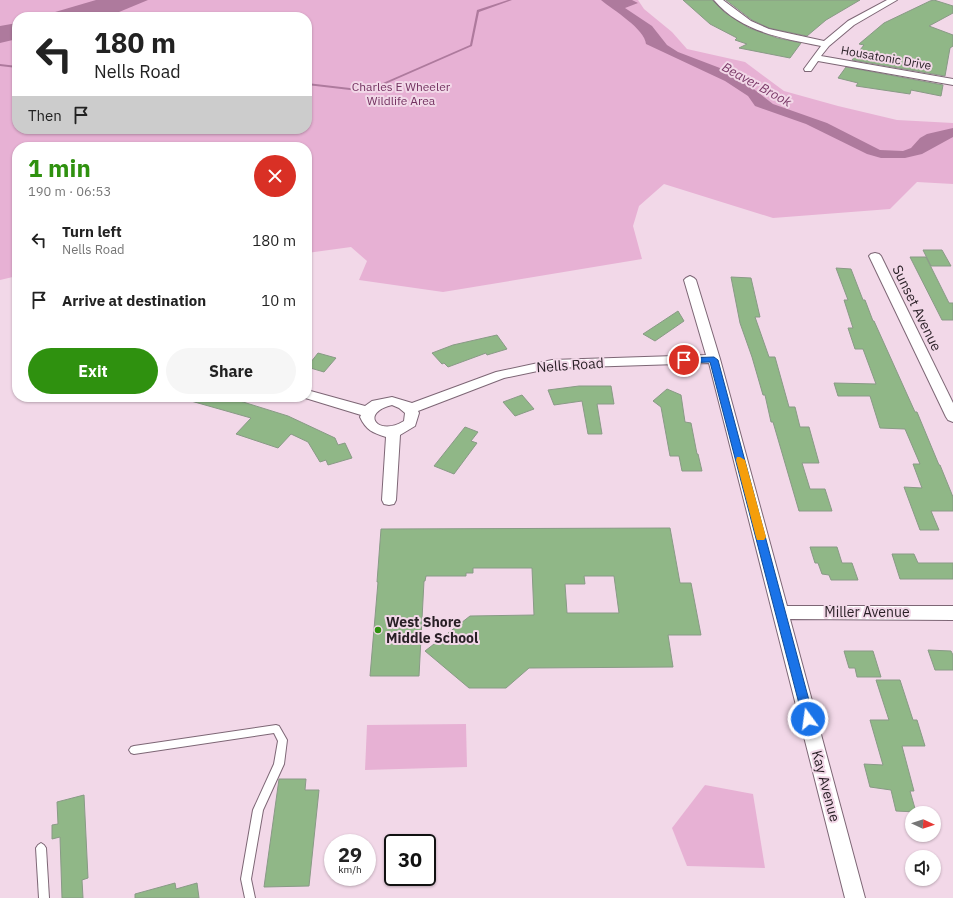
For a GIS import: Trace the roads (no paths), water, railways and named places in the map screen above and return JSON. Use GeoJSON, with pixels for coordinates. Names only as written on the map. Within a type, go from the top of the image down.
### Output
{"type":"FeatureCollection","features":[{"type":"Feature","properties":{"kind":"street","name":"Housatonic Drive"},"geometry":{"type":"LineString","coordinates":[[718,0],[737,15],[756,26],[774,33],[826,44]]}},
{"type":"Feature","properties":{"kind":"street"},"geometry":{"type":"LineString","coordinates":[[808,69],[826,44],[851,23],[893,0]]}},
{"type":"Feature","properties":{"kind":"street","name":"Housatonic Drive"},"geometry":{"type":"LineString","coordinates":[[816,58],[953,82]]}},
{"type":"Feature","properties":{"kind":"street","name":"Sunset Avenue"},"geometry":{"type":"LineString","coordinates":[[874,256],[953,417]]}},
{"type":"Feature","properties":{"kind":"street","name":"Kay Avenue"},"geometry":{"type":"LineString","coordinates":[[690,280],[714,360],[855,898]]}},
{"type":"Feature","properties":{"kind":"street","name":"Nells Road"},"geometry":{"type":"LineString","coordinates":[[410,409],[501,375],[552,364],[714,360]]}},
{"type":"Feature","properties":{"kind":"street"},"geometry":{"type":"LineString","coordinates":[[312,395],[368,412]]}},
{"type":"Feature","properties":{"kind":"street"},"geometry":{"type":"LineString","coordinates":[[384,402],[399,402],[410,409],[412,413],[410,423],[400,430],[392,432],[385,432],[371,427],[366,418],[368,412],[377,404],[384,402]]}},
{"type":"Feature","properties":{"kind":"street"},"geometry":{"type":"LineString","coordinates":[[390,500],[392,432]]}},
{"type":"Feature","properties":{"kind":"street","name":"Miller Avenue"},"geometry":{"type":"LineString","coordinates":[[781,612],[953,613]]}},
{"type":"Feature","properties":{"kind":"lane"},"geometry":{"type":"LineString","coordinates":[[134,750],[276,729],[283,740],[279,764],[258,810],[246,880],[250,898]]}},
{"type":"Feature","properties":{"kind":"lane"},"geometry":{"type":"LineString","coordinates":[[41,848],[44,898]]}},
{"type":"Feature","properties":{"kind":"waterway"},"geometry":{"type":"LineString","coordinates":[[312,85],[367,91],[471,45],[478,11],[511,0]]}},
{"type":"Feature","properties":{"kind":"waterway"},"geometry":{"type":"LineString","coordinates":[[0,65],[12,66]]}},
{"type":"Feature","properties":{"kind":"place","name":"West Shore Middle School"},"geometry":{"type":"Point","coordinates":[378,630]}},
{"type":"Feature","properties":{"kind":"water label","name":"Beaver Brook"},"geometry":{"type":"Point","coordinates":[757,84]}},
{"type":"Feature","properties":{"kind":"park label","name":"Charles E Wheeler Wildlife Area"},"geometry":{"type":"Point","coordinates":[401,94]}}]}
